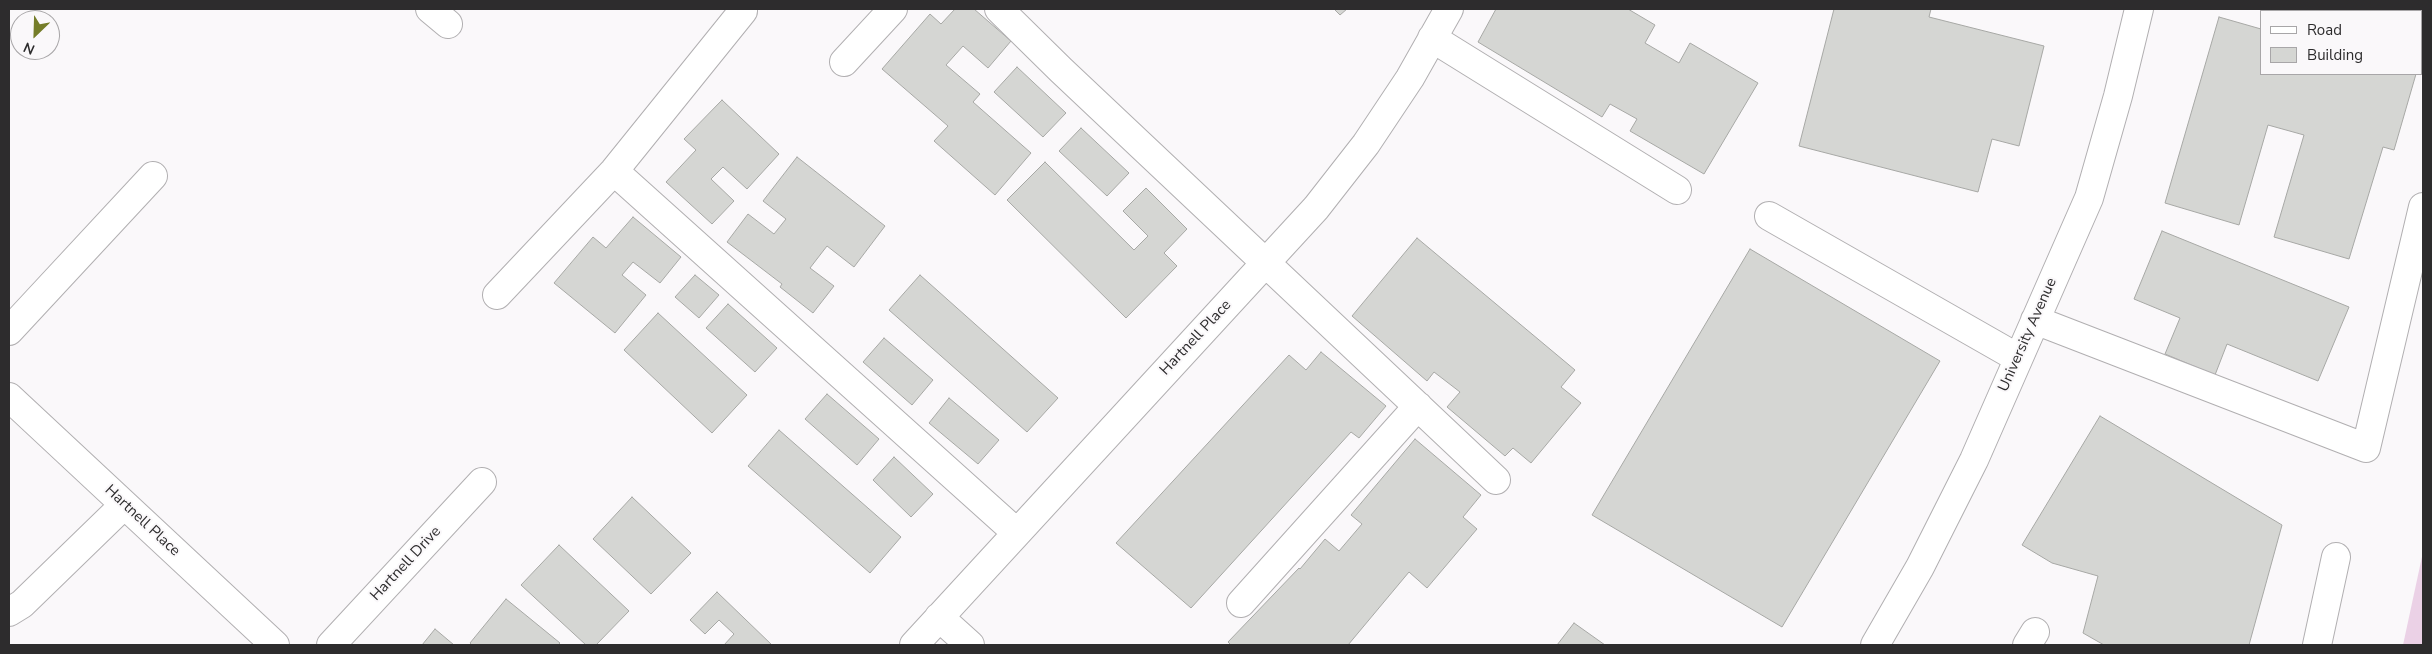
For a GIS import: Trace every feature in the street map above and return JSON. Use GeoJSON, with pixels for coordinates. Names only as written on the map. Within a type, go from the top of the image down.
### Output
{"type":"FeatureCollection","features":[{"type":"Feature","properties":{"kind":"street"},"geometry":{"type":"LineString","coordinates":[[844,62],[893,9]]}},
{"type":"Feature","properties":{"kind":"street"},"geometry":{"type":"LineString","coordinates":[[999,9],[1496,480]]}},
{"type":"Feature","properties":{"kind":"street","name":"Hartnell Place"},"geometry":{"type":"LineString","coordinates":[[914,645],[1316,208],[1366,144],[1410,78],[1449,9]]}},
{"type":"Feature","properties":{"kind":"street","name":"University Avenue"},"geometry":{"type":"LineString","coordinates":[[1875,645],[1920,566],[1974,460],[2089,198],[2118,96],[2139,9]]}},
{"type":"Feature","properties":{"kind":"street"},"geometry":{"type":"LineString","coordinates":[[497,295],[614,172],[743,11]]}},
{"type":"Feature","properties":{"kind":"street"},"geometry":{"type":"LineString","coordinates":[[1432,38],[1677,190]]}},
{"type":"Feature","properties":{"kind":"street"},"geometry":{"type":"LineString","coordinates":[[614,172],[1017,533]]}},
{"type":"Feature","properties":{"kind":"street"},"geometry":{"type":"LineString","coordinates":[[9,331],[153,176]]}},
{"type":"Feature","properties":{"kind":"street"},"geometry":{"type":"LineString","coordinates":[[2035,320],[2366,448],[2423,207]]}},
{"type":"Feature","properties":{"kind":"street"},"geometry":{"type":"LineString","coordinates":[[1769,216],[2018,358]]}},
{"type":"Feature","properties":{"kind":"street","name":"Hartnell Place"},"geometry":{"type":"LineString","coordinates":[[9,397],[270,644]]}},
{"type":"Feature","properties":{"kind":"street"},"geometry":{"type":"LineString","coordinates":[[1241,603],[1418,406]]}},
{"type":"Feature","properties":{"kind":"street","name":"Hartnell Drive"},"geometry":{"type":"LineString","coordinates":[[331,645],[482,482]]}},
{"type":"Feature","properties":{"kind":"street"},"geometry":{"type":"LineString","coordinates":[[9,612],[22,604],[124,505]]}},
{"type":"Feature","properties":{"kind":"street"},"geometry":{"type":"LineString","coordinates":[[2317,645],[2336,558]]}},
{"type":"Feature","properties":{"kind":"street"},"geometry":{"type":"LineString","coordinates":[[939,617],[970,645]]}},
{"type":"Feature","properties":{"kind":"shaded area"},"geometry":{"type":"Polygon","coordinates":[[[2423,552],[2423,645],[2403,645],[2423,552]]]}},
{"type":"Feature","properties":{"kind":"building"},"geometry":{"type":"Polygon","coordinates":[[[955,9],[974,9],[1011,41],[988,68],[963,46],[946,65],[980,94],[973,102],[1031,153],[995,195],[934,141],[948,126],[882,69],[930,14],[941,24],[955,9]]]}},
{"type":"Feature","properties":{"kind":"building"},"geometry":{"type":"Polygon","coordinates":[[[1334,9],[1347,9],[1340,15],[1334,9]]]}},
{"type":"Feature","properties":{"kind":"building"},"geometry":{"type":"Polygon","coordinates":[[[1496,9],[1628,9],[1655,25],[1645,43],[1679,63],[1690,43],[1758,83],[1704,174],[1630,131],[1637,119],[1610,104],[1602,117],[1478,42],[1496,9]]]}},
{"type":"Feature","properties":{"kind":"building"},"geometry":{"type":"Polygon","coordinates":[[[1834,9],[1931,9],[1929,17],[2044,46],[2019,146],[1992,139],[1978,192],[1799,146],[1834,9]]]}},
{"type":"Feature","properties":{"kind":"building"},"geometry":{"type":"Polygon","coordinates":[[[2379,9],[2403,9],[2402,10],[2379,9]]]}},
{"type":"Feature","properties":{"kind":"building"},"geometry":{"type":"Polygon","coordinates":[[[2219,17],[2260,29],[2260,75],[2416,75],[2394,150],[2383,147],[2349,259],[2274,237],[2304,135],[2268,125],[2239,225],[2165,203],[2219,17]]]}},
{"type":"Feature","properties":{"kind":"building"},"geometry":{"type":"Polygon","coordinates":[[[1017,67],[1066,113],[1043,137],[994,92],[1017,67]]]}},
{"type":"Feature","properties":{"kind":"building"},"geometry":{"type":"Polygon","coordinates":[[[722,100],[779,154],[747,189],[723,167],[711,179],[734,201],[712,224],[666,182],[696,150],[684,139],[722,100]]]}},
{"type":"Feature","properties":{"kind":"building"},"geometry":{"type":"Polygon","coordinates":[[[1081,128],[1129,173],[1107,196],[1059,151],[1081,128]]]}},
{"type":"Feature","properties":{"kind":"building"},"geometry":{"type":"Polygon","coordinates":[[[797,157],[885,226],[854,267],[827,246],[810,268],[834,286],[813,313],[780,287],[782,284],[727,242],[748,214],[774,234],[786,219],[763,201],[797,157]]]}},
{"type":"Feature","properties":{"kind":"building"},"geometry":{"type":"Polygon","coordinates":[[[1045,162],[1134,250],[1148,236],[1123,211],[1146,188],[1187,229],[1164,253],[1177,266],[1126,318],[1007,200],[1045,162]]]}},
{"type":"Feature","properties":{"kind":"building"},"geometry":{"type":"Polygon","coordinates":[[[633,217],[681,257],[660,283],[633,262],[622,275],[646,295],[615,333],[554,283],[593,237],[606,248],[633,217]]]}},
{"type":"Feature","properties":{"kind":"building"},"geometry":{"type":"Polygon","coordinates":[[[2162,231],[2349,307],[2318,381],[2227,344],[2215,375],[2165,354],[2180,318],[2134,299],[2162,231]]]}},
{"type":"Feature","properties":{"kind":"building"},"geometry":{"type":"Polygon","coordinates":[[[1417,238],[1575,370],[1561,387],[1581,403],[1531,463],[1513,448],[1505,456],[1447,407],[1460,392],[1434,372],[1427,381],[1352,316],[1417,238]]]}},
{"type":"Feature","properties":{"kind":"building"},"geometry":{"type":"Polygon","coordinates":[[[1750,249],[1940,361],[1782,627],[1592,515],[1750,249]]]}},
{"type":"Feature","properties":{"kind":"building"},"geometry":{"type":"Polygon","coordinates":[[[695,275],[719,295],[699,318],[675,297],[695,275]]]}},
{"type":"Feature","properties":{"kind":"building"},"geometry":{"type":"Polygon","coordinates":[[[920,275],[1058,398],[1027,432],[889,310],[920,275]]]}},
{"type":"Feature","properties":{"kind":"building"},"geometry":{"type":"Polygon","coordinates":[[[728,304],[777,348],[755,372],[706,328],[728,304]]]}},
{"type":"Feature","properties":{"kind":"building"},"geometry":{"type":"Polygon","coordinates":[[[658,313],[747,395],[712,433],[624,350],[658,313]]]}},
{"type":"Feature","properties":{"kind":"building"},"geometry":{"type":"Polygon","coordinates":[[[884,338],[933,380],[912,405],[863,362],[884,338]]]}},
{"type":"Feature","properties":{"kind":"building"},"geometry":{"type":"Polygon","coordinates":[[[1321,352],[1386,406],[1359,438],[1351,432],[1191,608],[1116,543],[1289,355],[1306,370],[1321,352]]]}},
{"type":"Feature","properties":{"kind":"building"},"geometry":{"type":"Polygon","coordinates":[[[827,394],[879,439],[857,465],[805,419],[827,394]]]}},
{"type":"Feature","properties":{"kind":"building"},"geometry":{"type":"Polygon","coordinates":[[[949,398],[999,440],[978,464],[929,423],[949,398]]]}},
{"type":"Feature","properties":{"kind":"building"},"geometry":{"type":"Polygon","coordinates":[[[2100,416],[2282,525],[2249,645],[2104,645],[2083,633],[2098,576],[2052,563],[2022,545],[2100,416]]]}},
{"type":"Feature","properties":{"kind":"building"},"geometry":{"type":"Polygon","coordinates":[[[779,430],[901,537],[870,573],[748,466],[779,430]]]}},
{"type":"Feature","properties":{"kind":"building"},"geometry":{"type":"Polygon","coordinates":[[[1415,439],[1481,495],[1463,517],[1477,529],[1427,588],[1409,572],[1348,645],[1231,645],[1228,642],[1300,569],[1325,539],[1339,551],[1362,524],[1351,515],[1415,439]]]}},
{"type":"Feature","properties":{"kind":"building"},"geometry":{"type":"Polygon","coordinates":[[[894,457],[933,494],[911,517],[873,480],[894,457]]]}},
{"type":"Feature","properties":{"kind":"building"},"geometry":{"type":"Polygon","coordinates":[[[632,497],[691,553],[651,594],[593,539],[632,497]]]}},
{"type":"Feature","properties":{"kind":"building"},"geometry":{"type":"Polygon","coordinates":[[[559,545],[629,611],[596,645],[586,645],[521,585],[559,545]]]}},
{"type":"Feature","properties":{"kind":"building"},"geometry":{"type":"Polygon","coordinates":[[[717,592],[772,645],[724,645],[734,634],[719,620],[705,634],[690,620],[717,592]]]}},
{"type":"Feature","properties":{"kind":"building"},"geometry":{"type":"Polygon","coordinates":[[[506,599],[560,643],[558,645],[472,645],[470,643],[506,599]]]}},
{"type":"Feature","properties":{"kind":"building"},"geometry":{"type":"Polygon","coordinates":[[[1574,623],[1605,645],[1557,645],[1574,623]]]}},
{"type":"Feature","properties":{"kind":"building"},"geometry":{"type":"Polygon","coordinates":[[[435,629],[454,645],[422,645],[435,629]]]}}]}
